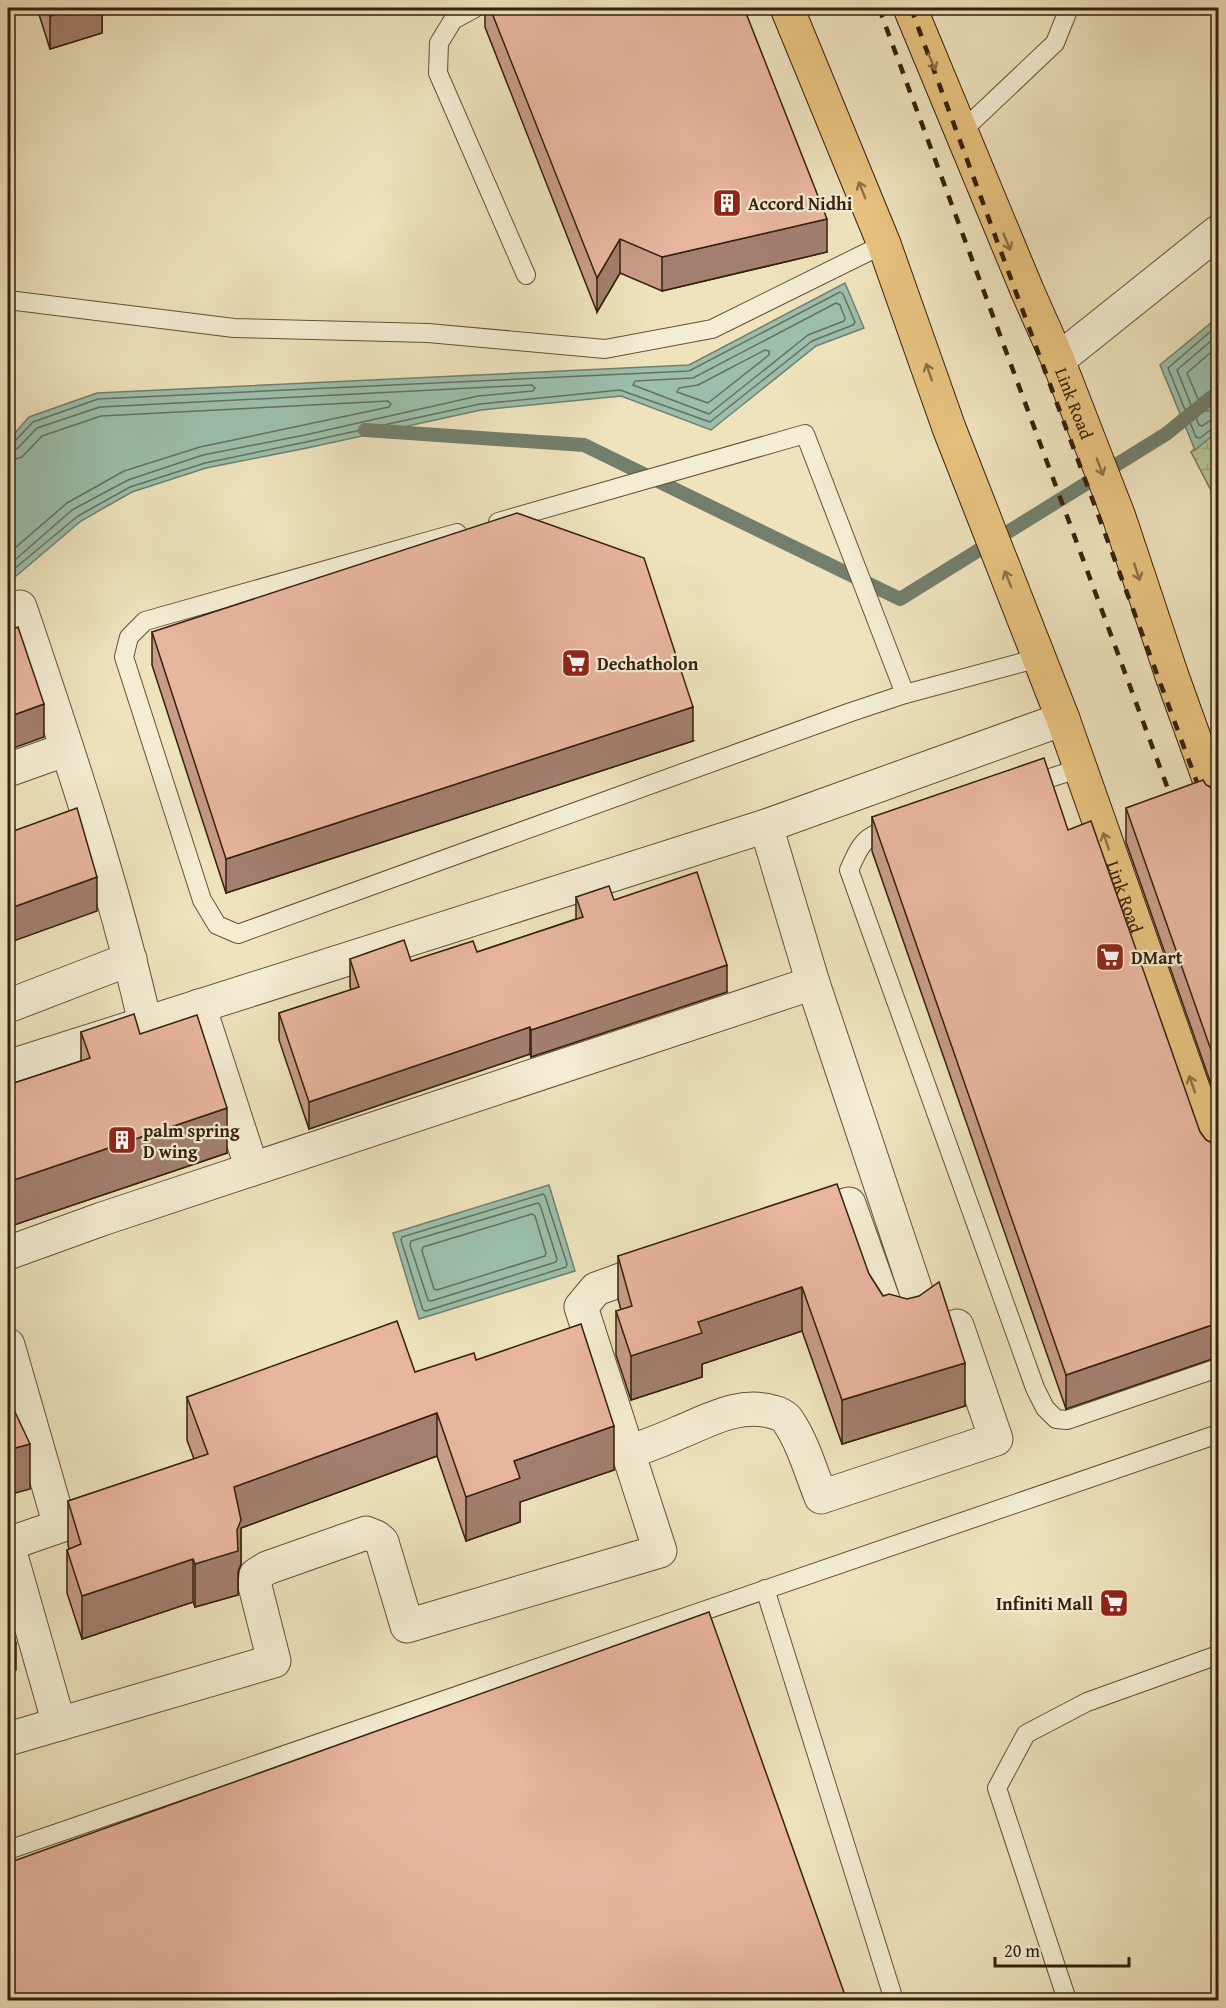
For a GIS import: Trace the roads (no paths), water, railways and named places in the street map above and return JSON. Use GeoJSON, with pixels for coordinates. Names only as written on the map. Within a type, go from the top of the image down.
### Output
{"type":"FeatureCollection","features":[{"type":"Feature","properties":{"kind":"main road"},"geometry":{"type":"LineString","coordinates":[[787,8],[884,244]]}},
{"type":"Feature","properties":{"kind":"main road","name":"Link Road"},"geometry":{"type":"LineString","coordinates":[[910,8],[1058,360],[1119,517],[1218,804]]}},
{"type":"Feature","properties":{"kind":"main road","name":"Link Road"},"geometry":{"type":"LineString","coordinates":[[884,244],[949,428],[1081,768],[1218,1159]]}},
{"type":"Feature","properties":{"kind":"street"},"geometry":{"type":"LineString","coordinates":[[1058,360],[1218,232]]}},
{"type":"Feature","properties":{"kind":"street"},"geometry":{"type":"LineString","coordinates":[[8,610],[20,607],[89,818],[130,959],[145,1023]]}},
{"type":"Feature","properties":{"kind":"street"},"geometry":{"type":"LineString","coordinates":[[8,1067],[766,826],[1063,719]]}},
{"type":"Feature","properties":{"kind":"street"},"geometry":{"type":"LineString","coordinates":[[8,770],[67,749]]}},
{"type":"Feature","properties":{"kind":"street"},"geometry":{"type":"LineString","coordinates":[[58,828],[89,818]]}},
{"type":"Feature","properties":{"kind":"street"},"geometry":{"type":"LineString","coordinates":[[766,826],[813,983],[924,1315],[910,1324],[896,1322],[887,1311],[849,1204],[770,1230]]}},
{"type":"Feature","properties":{"kind":"street"},"geometry":{"type":"LineString","coordinates":[[8,1006],[130,959]]}},
{"type":"Feature","properties":{"kind":"street"},"geometry":{"type":"LineString","coordinates":[[8,1253],[102,1219],[813,983]]}},
{"type":"Feature","properties":{"kind":"street"},"geometry":{"type":"LineString","coordinates":[[199,1006],[252,1169]]}},
{"type":"Feature","properties":{"kind":"street"},"geometry":{"type":"LineString","coordinates":[[8,1739],[274,1661],[255,1586],[256,1575],[267,1568],[366,1533],[382,1542],[407,1626],[660,1551],[581,1307],[596,1289],[692,1256]]}},
{"type":"Feature","properties":{"kind":"street"},"geometry":{"type":"LineString","coordinates":[[629,1452],[682,1432],[706,1420],[749,1408],[765,1409],[787,1419],[804,1453],[821,1497],[996,1438],[957,1326]]}},
{"type":"Feature","properties":{"kind":"street"},"geometry":{"type":"LineString","coordinates":[[8,1345],[60,1526],[8,1545],[59,1724]]}},
{"type":"Feature","properties":{"kind":"lane"},"geometry":{"type":"LineString","coordinates":[[475,8],[453,20],[439,43],[438,73],[526,275]]}},
{"type":"Feature","properties":{"kind":"lane"},"geometry":{"type":"LineString","coordinates":[[961,132],[1055,43],[1069,8]]}},
{"type":"Feature","properties":{"kind":"lane"},"geometry":{"type":"LineString","coordinates":[[8,300],[234,328],[428,333],[605,349],[712,329],[884,244]]}},
{"type":"Feature","properties":{"kind":"lane"},"geometry":{"type":"LineString","coordinates":[[905,694],[805,434],[145,621],[129,637],[124,657],[202,900],[217,925],[238,934],[905,694],[1035,646]]}},
{"type":"Feature","properties":{"kind":"lane"},"geometry":{"type":"LineString","coordinates":[[1016,789],[1081,768]]}},
{"type":"Feature","properties":{"kind":"lane"},"geometry":{"type":"LineString","coordinates":[[907,823],[874,833],[859,847],[849,870],[1035,1388],[1045,1408],[1056,1419],[1067,1420],[1218,1368]]}},
{"type":"Feature","properties":{"kind":"lane"},"geometry":{"type":"LineString","coordinates":[[8,1850],[1218,1434]]}},
{"type":"Feature","properties":{"kind":"lane"},"geometry":{"type":"LineString","coordinates":[[765,1589],[894,2001]]}},
{"type":"Feature","properties":{"kind":"lane"},"geometry":{"type":"LineString","coordinates":[[1067,2001],[997,1788],[1026,1734],[1087,1702],[1218,1655]]}},
{"type":"Feature","properties":{"kind":"water"},"geometry":{"type":"Polygon","coordinates":[[[845,283],[864,328],[816,346],[711,430],[621,396],[481,410],[206,468],[132,492],[81,521],[8,581],[8,441],[29,417],[97,393],[689,365],[845,283]]]}},
{"type":"Feature","properties":{"kind":"water"},"geometry":{"type":"Polygon","coordinates":[[[1218,317],[1218,431],[1195,450],[1160,365],[1218,317]]]}},
{"type":"Feature","properties":{"kind":"water"},"geometry":{"type":"Polygon","coordinates":[[[549,1185],[575,1271],[419,1319],[393,1233],[549,1185]]]}},
{"type":"Feature","properties":{"kind":"waterway"},"geometry":{"type":"LineString","coordinates":[[365,430],[584,445],[900,599],[1166,434],[1218,392]]}},
{"type":"Feature","properties":{"kind":"railway"},"geometry":{"type":"LineString","coordinates":[[879,8],[1175,808]]}},
{"type":"Feature","properties":{"kind":"railway"},"geometry":{"type":"LineString","coordinates":[[911,8],[1202,796]]}},
{"type":"Feature","properties":{"kind":"place","name":"Accord Nidhi"},"geometry":{"type":"Point","coordinates":[727,203]}},
{"type":"Feature","properties":{"kind":"place","name":"Dechatholon"},"geometry":{"type":"Point","coordinates":[576,663]}},
{"type":"Feature","properties":{"kind":"place","name":"DMart"},"geometry":{"type":"Point","coordinates":[1110,957]}},
{"type":"Feature","properties":{"kind":"place","name":"palm spring D wing"},"geometry":{"type":"Point","coordinates":[122,1140]}},
{"type":"Feature","properties":{"kind":"place","name":"Infiniti Mall"},"geometry":{"type":"Point","coordinates":[1114,1603]}}]}
